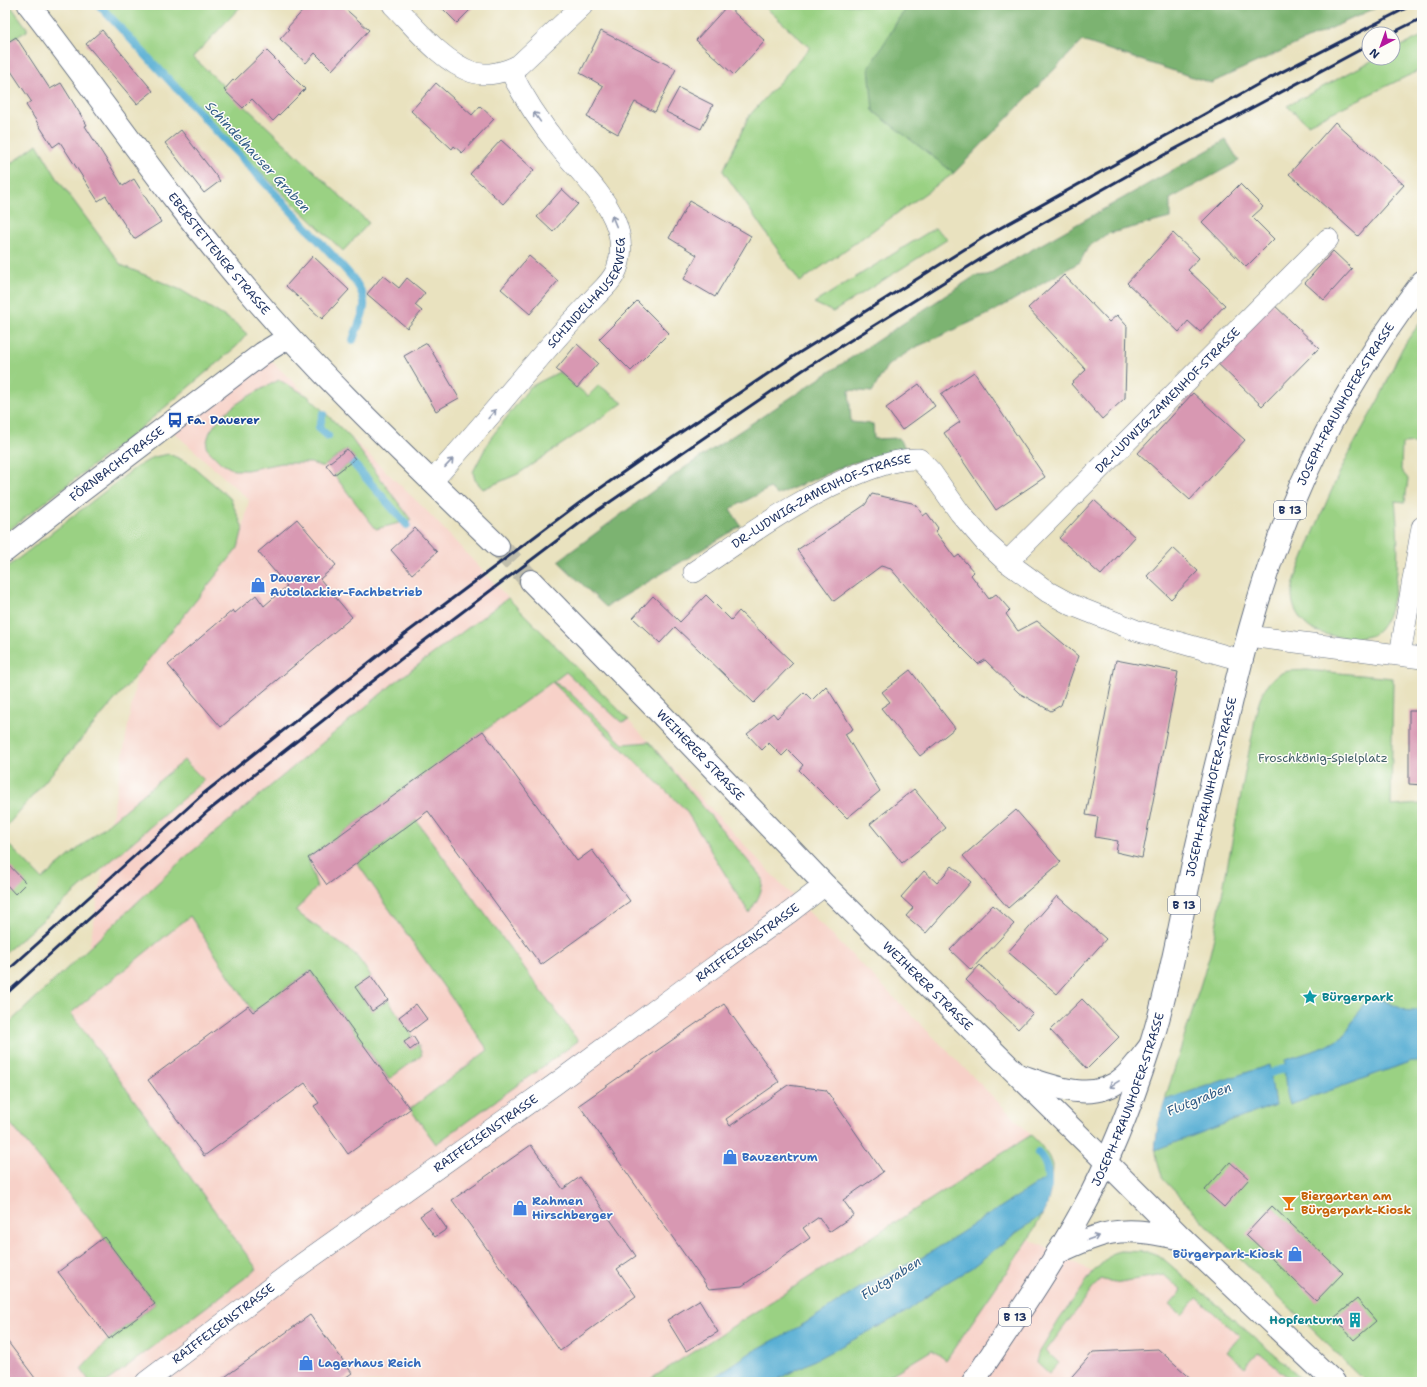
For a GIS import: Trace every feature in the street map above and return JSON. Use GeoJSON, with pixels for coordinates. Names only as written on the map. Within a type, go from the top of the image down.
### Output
{"type":"FeatureCollection","features":[{"type":"Feature","properties":{"kind":"main road","name":"EBERSTETTENER STRASSE"},"geometry":{"type":"LineString","coordinates":[[29,5],[198,228],[246,287],[289,337],[335,386],[432,481]]}},
{"type":"Feature","properties":{"kind":"main road","name":"JOSEPH-FRAUNHOFER-STRASSE"},"geometry":{"type":"LineString","coordinates":[[973,1382],[1057,1253],[1091,1194],[1106,1162],[1134,1093],[1150,1046],[1178,936],[1195,854],[1241,660],[1280,535],[1297,493],[1328,428],[1368,360],[1405,304],[1422,282]]}},
{"type":"Feature","properties":{"kind":"main road","name":"FÖRNBACHSTRASSE"},"geometry":{"type":"LineString","coordinates":[[5,551],[171,423],[264,353],[289,337]]}},
{"type":"Feature","properties":{"kind":"main road"},"geometry":{"type":"LineString","coordinates":[[432,481],[498,546]]}},
{"type":"Feature","properties":{"kind":"main road","name":"WEIHERER STRASSE"},"geometry":{"type":"LineString","coordinates":[[531,581],[825,885],[1183,1239],[1334,1382]]}},
{"type":"Feature","properties":{"kind":"main road"},"geometry":{"type":"LineString","coordinates":[[1018,1075],[1076,1092],[1104,1089],[1114,1086],[1125,1077],[1150,1046]]}},
{"type":"Feature","properties":{"kind":"main road"},"geometry":{"type":"LineString","coordinates":[[1057,1253],[1095,1237],[1118,1232],[1144,1232],[1183,1239]]}},
{"type":"Feature","properties":{"kind":"street"},"geometry":{"type":"LineString","coordinates":[[393,5],[442,54],[458,65],[472,72],[483,74],[510,70],[519,65],[583,5]]}},
{"type":"Feature","properties":{"kind":"street","name":"SCHINDELHAUSERWEG"},"geometry":{"type":"LineString","coordinates":[[432,481],[466,444],[555,340],[610,281],[617,270],[620,258],[621,239],[610,211],[591,184],[538,119],[518,87],[510,70]]}},
{"type":"Feature","properties":{"kind":"street","name":"DR.-LUDWIG-ZAMENHOF-STRASSE"},"geometry":{"type":"LineString","coordinates":[[1007,562],[1328,239]]}},
{"type":"Feature","properties":{"kind":"street","name":"DR.-LUDWIG-ZAMENHOF-STRASSE"},"geometry":{"type":"LineString","coordinates":[[694,572],[775,518],[817,493],[857,474],[899,460],[919,459],[926,465],[960,513],[985,542],[1007,562],[1048,592],[1072,605],[1100,617],[1170,641],[1241,660]]}},
{"type":"Feature","properties":{"kind":"street"},"geometry":{"type":"LineString","coordinates":[[1400,655],[1422,527]]}},
{"type":"Feature","properties":{"kind":"street"},"geometry":{"type":"LineString","coordinates":[[1248,636],[1422,658]]}},
{"type":"Feature","properties":{"kind":"street","name":"RAIFFEISENSTRASSE"},"geometry":{"type":"LineString","coordinates":[[146,1382],[302,1264],[554,1085],[825,885]]}},
{"type":"Feature","properties":{"kind":"shaded area"},"geometry":{"type":"Polygon","coordinates":[[[263,353],[426,510],[508,598],[649,742],[778,881],[1031,1135],[646,1382],[5,1382],[5,1027],[89,949],[137,674],[238,548],[249,500],[167,426],[263,353]]]}},
{"type":"Feature","properties":{"kind":"shaded area"},"geometry":{"type":"Polygon","coordinates":[[[1029,1239],[1114,1283],[1164,1275],[1182,1291],[1197,1298],[1293,1382],[879,1382],[932,1350],[946,1359],[1029,1239]]]}},
{"type":"Feature","properties":{"kind":"green space"},"geometry":{"type":"Polygon","coordinates":[[[5,5],[10,5],[27,28],[27,31],[5,44],[5,5]]]}},
{"type":"Feature","properties":{"kind":"green space"},"geometry":{"type":"Polygon","coordinates":[[[99,5],[242,5],[193,57],[369,223],[343,251],[192,106],[99,5]]]}},
{"type":"Feature","properties":{"kind":"green space"},"geometry":{"type":"Polygon","coordinates":[[[763,5],[910,5],[899,18],[890,34],[873,110],[954,173],[800,282],[723,171],[749,116],[810,48],[763,5]]]}},
{"type":"Feature","properties":{"kind":"green space"},"geometry":{"type":"Polygon","coordinates":[[[910,5],[1382,5],[1211,83],[1082,41],[954,173],[873,111],[869,67],[899,18],[910,5]]]}},
{"type":"Feature","properties":{"kind":"green space"},"geometry":{"type":"Polygon","coordinates":[[[1422,36],[1422,69],[1308,124],[1287,106],[1362,66],[1401,66],[1401,46],[1422,36]]]}},
{"type":"Feature","properties":{"kind":"green space"},"geometry":{"type":"Polygon","coordinates":[[[1226,140],[1239,161],[1170,199],[1170,218],[1107,234],[1088,247],[1080,262],[989,314],[914,348],[887,366],[872,392],[849,390],[851,422],[873,424],[874,439],[899,438],[907,451],[852,463],[777,495],[770,488],[730,509],[741,526],[606,607],[558,561],[684,468],[975,276],[987,275],[1226,140]]]}},
{"type":"Feature","properties":{"kind":"green space"},"geometry":{"type":"Polygon","coordinates":[[[37,144],[59,181],[121,265],[181,290],[235,323],[247,334],[237,346],[137,431],[5,533],[5,168],[37,144]]]}},
{"type":"Feature","properties":{"kind":"green space"},"geometry":{"type":"Polygon","coordinates":[[[935,228],[948,239],[833,312],[814,303],[935,228]]]}},
{"type":"Feature","properties":{"kind":"green space"},"geometry":{"type":"Polygon","coordinates":[[[1422,320],[1422,432],[1418,443],[1402,444],[1401,470],[1408,479],[1405,502],[1395,501],[1398,550],[1392,603],[1379,630],[1373,634],[1365,637],[1345,638],[1325,634],[1310,628],[1297,614],[1292,600],[1292,590],[1296,577],[1319,519],[1344,464],[1380,397],[1403,347],[1422,320]]]}},
{"type":"Feature","properties":{"kind":"green space"},"geometry":{"type":"Polygon","coordinates":[[[559,372],[588,396],[599,385],[623,403],[518,474],[483,489],[475,480],[473,472],[490,439],[530,387],[559,372]]]}},
{"type":"Feature","properties":{"kind":"green space"},"geometry":{"type":"Polygon","coordinates":[[[279,380],[308,396],[350,437],[411,520],[376,529],[334,475],[355,459],[347,449],[323,467],[311,463],[282,463],[247,470],[234,470],[221,463],[209,451],[206,447],[209,434],[223,415],[240,402],[279,380]]]}},
{"type":"Feature","properties":{"kind":"green space"},"geometry":{"type":"Polygon","coordinates":[[[169,454],[189,463],[230,498],[243,528],[238,548],[137,674],[5,828],[5,569],[135,468],[154,457],[169,454]]]}},
{"type":"Feature","properties":{"kind":"green space"},"geometry":{"type":"Polygon","coordinates":[[[508,598],[629,720],[621,722],[566,672],[553,682],[565,688],[623,744],[649,742],[763,879],[760,893],[756,901],[749,913],[685,809],[552,682],[308,858],[317,887],[295,911],[355,954],[371,976],[355,988],[372,1011],[388,1000],[413,1036],[405,1042],[410,1049],[418,1044],[422,1055],[389,1079],[310,971],[253,1012],[190,916],[71,1013],[257,1269],[106,1382],[90,1382],[81,1369],[109,1339],[155,1304],[104,1237],[5,1117],[5,1027],[182,860],[394,683],[508,598]]]}},
{"type":"Feature","properties":{"kind":"green space","name":"Bürgerpark"},"geometry":{"type":"Polygon","coordinates":[[[1306,670],[1393,678],[1391,806],[1422,804],[1422,1382],[1366,1382],[1226,1245],[1163,1179],[1158,1164],[1156,1145],[1158,1122],[1210,954],[1257,709],[1263,692],[1273,678],[1286,671],[1306,670]]]}},
{"type":"Feature","properties":{"kind":"green space"},"geometry":{"type":"Polygon","coordinates":[[[184,760],[204,780],[5,953],[5,841],[42,879],[184,760]]]}},
{"type":"Feature","properties":{"kind":"green space"},"geometry":{"type":"Polygon","coordinates":[[[416,820],[578,1041],[436,1144],[410,1109],[488,1050],[357,863],[416,820]]]}},
{"type":"Feature","properties":{"kind":"green space"},"geometry":{"type":"Polygon","coordinates":[[[1031,1135],[1040,1144],[1049,1157],[1052,1165],[1051,1190],[1047,1206],[1029,1239],[946,1360],[932,1350],[879,1382],[646,1382],[1031,1135]]]}},
{"type":"Feature","properties":{"kind":"green space"},"geometry":{"type":"Polygon","coordinates":[[[1120,1251],[1150,1252],[1160,1256],[1306,1382],[1293,1382],[1258,1352],[1245,1367],[1227,1352],[1240,1336],[1197,1298],[1182,1315],[1170,1305],[1182,1291],[1164,1275],[1114,1283],[1100,1279],[1046,1351],[1059,1363],[1049,1374],[1036,1362],[1038,1355],[1059,1320],[1093,1272],[1113,1253],[1120,1251]]]}},
{"type":"Feature","properties":{"kind":"water"},"geometry":{"type":"Polygon","coordinates":[[[1373,999],[1383,1000],[1409,1012],[1422,1008],[1422,1063],[1412,1061],[1290,1105],[1285,1083],[1285,1060],[1325,1047],[1343,1037],[1364,1003],[1373,999]]]}},
{"type":"Feature","properties":{"kind":"water"},"geometry":{"type":"Polygon","coordinates":[[[1269,1065],[1275,1105],[1155,1150],[1158,1122],[1165,1100],[1269,1065]]]}},
{"type":"Feature","properties":{"kind":"water"},"geometry":{"type":"Polygon","coordinates":[[[1052,1174],[1051,1190],[1047,1206],[1043,1214],[971,1268],[941,1286],[906,1312],[773,1382],[707,1382],[750,1353],[804,1324],[866,1284],[925,1256],[1052,1174]]]}},
{"type":"Feature","properties":{"kind":"pier"},"geometry":{"type":"Polygon","coordinates":[[[1166,1097],[1158,1122],[1154,1152],[1156,1122],[1166,1097]]]}},
{"type":"Feature","properties":{"kind":"pier"},"geometry":{"type":"Polygon","coordinates":[[[1052,1172],[1054,1174],[1053,1190],[1049,1206],[1046,1213],[1043,1214],[1047,1206],[1051,1190],[1052,1172]]]}},
{"type":"Feature","properties":{"kind":"building"},"geometry":{"type":"Polygon","coordinates":[[[308,5],[341,5],[369,30],[332,70],[315,53],[306,63],[280,39],[289,29],[287,28],[308,5]]]}},
{"type":"Feature","properties":{"kind":"building"},"geometry":{"type":"Polygon","coordinates":[[[435,5],[475,5],[457,23],[440,6],[438,8],[435,5]]]}},
{"type":"Feature","properties":{"kind":"building"},"geometry":{"type":"Polygon","coordinates":[[[727,6],[765,41],[734,75],[696,40],[727,6]]]}},
{"type":"Feature","properties":{"kind":"building"},"geometry":{"type":"Polygon","coordinates":[[[102,30],[153,91],[137,104],[86,44],[102,30]]]}},
{"type":"Feature","properties":{"kind":"building"},"geometry":{"type":"Polygon","coordinates":[[[601,31],[676,69],[655,112],[635,102],[618,134],[587,117],[603,86],[580,73],[601,31]]]}},
{"type":"Feature","properties":{"kind":"building"},"geometry":{"type":"Polygon","coordinates":[[[16,37],[50,89],[61,83],[87,125],[85,126],[123,186],[134,179],[161,222],[134,239],[106,196],[98,201],[60,142],[53,147],[26,105],[31,101],[5,62],[5,44],[16,37]]]}},
{"type":"Feature","properties":{"kind":"building"},"geometry":{"type":"Polygon","coordinates":[[[266,50],[305,89],[273,121],[252,99],[243,108],[224,90],[266,50]]]}},
{"type":"Feature","properties":{"kind":"building"},"geometry":{"type":"Polygon","coordinates":[[[436,83],[472,115],[480,106],[494,119],[462,153],[454,146],[452,149],[411,111],[436,83]]]}},
{"type":"Feature","properties":{"kind":"building"},"geometry":{"type":"Polygon","coordinates":[[[679,88],[713,105],[701,129],[666,112],[679,88]]]}},
{"type":"Feature","properties":{"kind":"building"},"geometry":{"type":"Polygon","coordinates":[[[1335,122],[1404,185],[1358,236],[1289,174],[1335,122]]]}},
{"type":"Feature","properties":{"kind":"building"},"geometry":{"type":"Polygon","coordinates":[[[181,130],[220,181],[204,193],[165,143],[181,130]]]}},
{"type":"Feature","properties":{"kind":"building"},"geometry":{"type":"Polygon","coordinates":[[[501,140],[534,170],[503,204],[470,174],[501,140]]]}},
{"type":"Feature","properties":{"kind":"building"},"geometry":{"type":"Polygon","coordinates":[[[1240,184],[1263,207],[1252,217],[1274,239],[1246,267],[1202,222],[1240,184]]]}},
{"type":"Feature","properties":{"kind":"building"},"geometry":{"type":"Polygon","coordinates":[[[562,189],[578,204],[553,232],[537,217],[562,189]]]}},
{"type":"Feature","properties":{"kind":"building"},"geometry":{"type":"Polygon","coordinates":[[[690,201],[751,236],[715,297],[684,279],[697,255],[669,238],[690,201]]]}},
{"type":"Feature","properties":{"kind":"building"},"geometry":{"type":"Polygon","coordinates":[[[1173,233],[1199,258],[1188,270],[1225,305],[1200,332],[1188,321],[1179,332],[1127,283],[1173,233]]]}},
{"type":"Feature","properties":{"kind":"building"},"geometry":{"type":"Polygon","coordinates":[[[1333,251],[1352,269],[1324,300],[1305,283],[1333,251]]]}},
{"type":"Feature","properties":{"kind":"building"},"geometry":{"type":"Polygon","coordinates":[[[313,256],[349,290],[322,319],[286,286],[313,256]]]}},
{"type":"Feature","properties":{"kind":"building"},"geometry":{"type":"Polygon","coordinates":[[[529,256],[558,281],[530,314],[501,289],[529,256]]]}},
{"type":"Feature","properties":{"kind":"building"},"geometry":{"type":"Polygon","coordinates":[[[383,275],[399,288],[407,278],[425,293],[415,305],[422,311],[407,328],[367,294],[383,275]]]}},
{"type":"Feature","properties":{"kind":"building"},"geometry":{"type":"Polygon","coordinates":[[[1064,275],[1109,322],[1117,315],[1127,326],[1125,398],[1102,419],[1071,384],[1086,370],[1028,308],[1064,275]]]}},
{"type":"Feature","properties":{"kind":"building"},"geometry":{"type":"Polygon","coordinates":[[[637,301],[669,333],[631,371],[599,339],[637,301]]]}},
{"type":"Feature","properties":{"kind":"building"},"geometry":{"type":"Polygon","coordinates":[[[1270,301],[1319,348],[1262,406],[1213,359],[1270,301]]]}},
{"type":"Feature","properties":{"kind":"building"},"geometry":{"type":"Polygon","coordinates":[[[427,343],[459,398],[436,411],[404,356],[427,343]]]}},
{"type":"Feature","properties":{"kind":"building"},"geometry":{"type":"Polygon","coordinates":[[[577,344],[598,363],[577,388],[556,369],[577,344]]]}},
{"type":"Feature","properties":{"kind":"building"},"geometry":{"type":"Polygon","coordinates":[[[974,372],[1045,477],[996,510],[944,433],[960,422],[941,394],[974,372]]]}},
{"type":"Feature","properties":{"kind":"building"},"geometry":{"type":"Polygon","coordinates":[[[919,384],[935,406],[902,430],[886,408],[919,384]]]}},
{"type":"Feature","properties":{"kind":"building"},"geometry":{"type":"Polygon","coordinates":[[[1193,393],[1245,440],[1190,500],[1138,453],[1193,393]]]}},
{"type":"Feature","properties":{"kind":"building"},"geometry":{"type":"Polygon","coordinates":[[[347,449],[355,459],[334,475],[326,465],[347,449]]]}},
{"type":"Feature","properties":{"kind":"building"},"geometry":{"type":"Polygon","coordinates":[[[872,494],[912,503],[917,506],[923,516],[927,513],[938,528],[935,531],[955,558],[959,555],[974,572],[971,575],[989,599],[996,594],[1010,610],[1006,614],[1018,631],[1037,621],[1078,656],[1061,705],[1051,711],[1019,693],[985,660],[978,664],[937,623],[891,569],[881,566],[834,601],[797,550],[865,505],[872,494]]]}},
{"type":"Feature","properties":{"kind":"building"},"geometry":{"type":"Polygon","coordinates":[[[1094,500],[1135,537],[1101,575],[1059,538],[1094,500]]]}},
{"type":"Feature","properties":{"kind":"building"},"geometry":{"type":"Polygon","coordinates":[[[297,519],[336,565],[320,579],[352,617],[221,727],[168,665],[233,610],[235,613],[256,595],[264,606],[287,586],[258,552],[297,519]]]}},
{"type":"Feature","properties":{"kind":"building"},"geometry":{"type":"Polygon","coordinates":[[[415,528],[437,552],[412,574],[391,550],[415,528]]]}},
{"type":"Feature","properties":{"kind":"building"},"geometry":{"type":"Polygon","coordinates":[[[1173,548],[1198,571],[1171,599],[1147,576],[1173,548]]]}},
{"type":"Feature","properties":{"kind":"building"},"geometry":{"type":"Polygon","coordinates":[[[706,595],[731,620],[739,611],[793,663],[754,703],[675,627],[660,643],[633,618],[653,596],[680,622],[706,595]]]}},
{"type":"Feature","properties":{"kind":"building"},"geometry":{"type":"Polygon","coordinates":[[[1116,660],[1178,672],[1142,858],[1116,852],[1118,841],[1095,837],[1098,817],[1086,815],[1116,660]]]}},
{"type":"Feature","properties":{"kind":"building"},"geometry":{"type":"Polygon","coordinates":[[[910,670],[955,728],[920,756],[881,708],[890,702],[882,692],[910,670]]]}},
{"type":"Feature","properties":{"kind":"building"},"geometry":{"type":"Polygon","coordinates":[[[826,686],[853,729],[845,734],[880,791],[847,818],[799,770],[803,765],[788,750],[782,756],[769,743],[762,750],[747,734],[773,713],[777,718],[804,692],[812,700],[826,686]]]}},
{"type":"Feature","properties":{"kind":"building"},"geometry":{"type":"Polygon","coordinates":[[[1409,711],[1422,711],[1422,785],[1409,784],[1409,711]]]}},
{"type":"Feature","properties":{"kind":"building"},"geometry":{"type":"Polygon","coordinates":[[[483,731],[577,861],[592,850],[630,901],[541,965],[428,811],[327,885],[308,858],[483,731]]]}},
{"type":"Feature","properties":{"kind":"building"},"geometry":{"type":"Polygon","coordinates":[[[914,789],[946,828],[902,863],[870,824],[914,789]]]}},
{"type":"Feature","properties":{"kind":"building"},"geometry":{"type":"Polygon","coordinates":[[[1016,810],[1061,862],[1008,908],[963,856],[1016,810]]]}},
{"type":"Feature","properties":{"kind":"building"},"geometry":{"type":"Polygon","coordinates":[[[5,861],[26,883],[15,894],[5,883],[5,861]]]}},
{"type":"Feature","properties":{"kind":"building"},"geometry":{"type":"Polygon","coordinates":[[[952,866],[971,882],[926,933],[906,916],[913,908],[901,897],[924,871],[937,883],[952,866]]]}},
{"type":"Feature","properties":{"kind":"building"},"geometry":{"type":"Polygon","coordinates":[[[1057,896],[1106,939],[1057,994],[1008,952],[1057,896]]]}},
{"type":"Feature","properties":{"kind":"building"},"geometry":{"type":"Polygon","coordinates":[[[993,905],[1014,924],[971,970],[950,950],[993,905]]]}},
{"type":"Feature","properties":{"kind":"building"},"geometry":{"type":"Polygon","coordinates":[[[980,965],[1032,1014],[1018,1029],[966,980],[980,965]]]}},
{"type":"Feature","properties":{"kind":"building"},"geometry":{"type":"Polygon","coordinates":[[[310,971],[410,1109],[348,1154],[314,1106],[319,1103],[305,1083],[204,1156],[148,1080],[248,1006],[253,1012],[310,971]]]}},
{"type":"Feature","properties":{"kind":"building"},"geometry":{"type":"Polygon","coordinates":[[[371,976],[388,1000],[372,1011],[355,987],[371,976]]]}},
{"type":"Feature","properties":{"kind":"building"},"geometry":{"type":"Polygon","coordinates":[[[1082,999],[1119,1037],[1087,1069],[1050,1030],[1082,999]]]}},
{"type":"Feature","properties":{"kind":"building"},"geometry":{"type":"Polygon","coordinates":[[[416,1004],[427,1019],[410,1032],[399,1017],[416,1004]]]}},
{"type":"Feature","properties":{"kind":"building"},"geometry":{"type":"Polygon","coordinates":[[[724,1004],[779,1082],[726,1119],[730,1126],[788,1085],[826,1090],[883,1172],[843,1200],[854,1215],[829,1232],[819,1217],[803,1228],[810,1238],[742,1286],[709,1289],[579,1105],[724,1004]]]}},
{"type":"Feature","properties":{"kind":"building"},"geometry":{"type":"Polygon","coordinates":[[[413,1036],[418,1044],[410,1050],[404,1042],[413,1036]]]}},
{"type":"Feature","properties":{"kind":"building"},"geometry":{"type":"Polygon","coordinates":[[[531,1145],[563,1189],[580,1177],[636,1256],[617,1269],[636,1296],[560,1351],[452,1200],[531,1145]]]}},
{"type":"Feature","properties":{"kind":"building"},"geometry":{"type":"Polygon","coordinates":[[[1230,1162],[1249,1179],[1224,1207],[1205,1190],[1230,1162]]]}},
{"type":"Feature","properties":{"kind":"building"},"geometry":{"type":"Polygon","coordinates":[[[1272,1206],[1343,1273],[1316,1301],[1246,1234],[1272,1206]]]}},
{"type":"Feature","properties":{"kind":"building"},"geometry":{"type":"Polygon","coordinates":[[[432,1208],[447,1229],[435,1237],[420,1216],[432,1208]]]}},
{"type":"Feature","properties":{"kind":"building"},"geometry":{"type":"Polygon","coordinates":[[[104,1237],[155,1304],[109,1339],[58,1272],[104,1237]]]}},
{"type":"Feature","properties":{"kind":"building","name":"Hopfenturm"},"geometry":{"type":"Polygon","coordinates":[[[1357,1299],[1376,1321],[1354,1340],[1334,1318],[1357,1299]]]}},
{"type":"Feature","properties":{"kind":"building"},"geometry":{"type":"Polygon","coordinates":[[[699,1300],[718,1332],[686,1351],[667,1320],[699,1300]]]}},
{"type":"Feature","properties":{"kind":"building"},"geometry":{"type":"Polygon","coordinates":[[[310,1315],[352,1373],[339,1382],[218,1382],[310,1315]]]}},
{"type":"Feature","properties":{"kind":"building"},"geometry":{"type":"Polygon","coordinates":[[[5,1338],[38,1382],[5,1382],[5,1338]]]}},
{"type":"Feature","properties":{"kind":"building"},"geometry":{"type":"Polygon","coordinates":[[[1158,1349],[1195,1382],[1067,1382],[1093,1352],[1158,1349]]]}},
{"type":"Feature","properties":{"kind":"waterway","name":"Schindelhauser Graben"},"geometry":{"type":"LineString","coordinates":[[99,5],[350,274],[359,287],[364,300],[362,315],[353,340]]}},
{"type":"Feature","properties":{"kind":"waterway","name":"Schindelhauser Graben"},"geometry":{"type":"LineString","coordinates":[[323,414],[319,428],[328,436]]}},
{"type":"Feature","properties":{"kind":"waterway","name":"Schindelhauser Graben"},"geometry":{"type":"LineString","coordinates":[[352,462],[407,525]]}},
{"type":"Feature","properties":{"kind":"waterway","name":"Flutgraben"},"geometry":{"type":"LineString","coordinates":[[1262,1078],[1278,1070],[1294,1068]]}},
{"type":"Feature","properties":{"kind":"waterway","name":"Schindelhauser Graben"},"geometry":{"type":"LineString","coordinates":[[1038,1153],[1047,1168],[1048,1187]]}},
{"type":"Feature","properties":{"kind":"tunnel"},"geometry":{"type":"LineString","coordinates":[[498,546],[531,581]]}},
{"type":"Feature","properties":{"kind":"railway"},"geometry":{"type":"LineString","coordinates":[[5,973],[203,794],[409,631],[578,504],[659,447],[794,356],[984,237],[1264,81],[1412,5]]}},
{"type":"Feature","properties":{"kind":"railway"},"geometry":{"type":"LineString","coordinates":[[1401,28],[1422,18]]}},
{"type":"Feature","properties":{"kind":"railway"},"geometry":{"type":"LineString","coordinates":[[5,995],[208,811],[420,644],[588,517],[803,370],[992,252],[1162,156],[1361,49]]}},
{"type":"Feature","properties":{"kind":"place","name":"Fa. Dauerer"},"geometry":{"type":"Point","coordinates":[175,420]}},
{"type":"Feature","properties":{"kind":"place","name":"Dauerer Autolackier-Fachbetrieb"},"geometry":{"type":"Point","coordinates":[258,585]}},
{"type":"Feature","properties":{"kind":"place","name":"Bürgerpark"},"geometry":{"type":"Point","coordinates":[1310,997]}},
{"type":"Feature","properties":{"kind":"place","name":"Bauzentrum"},"geometry":{"type":"Point","coordinates":[730,1157]}},
{"type":"Feature","properties":{"kind":"place","name":"Biergarten am Bürgerpark-Kiosk"},"geometry":{"type":"Point","coordinates":[1289,1203]}},
{"type":"Feature","properties":{"kind":"place","name":"Rahmen Hirschberger"},"geometry":{"type":"Point","coordinates":[520,1208]}},
{"type":"Feature","properties":{"kind":"place","name":"Bürgerpark-Kiosk"},"geometry":{"type":"Point","coordinates":[1295,1254]}},
{"type":"Feature","properties":{"kind":"place","name":"Hopfenturm"},"geometry":{"type":"Point","coordinates":[1355,1320]}},
{"type":"Feature","properties":{"kind":"place","name":"Lagerhaus Reich"},"geometry":{"type":"Point","coordinates":[306,1363]}},
{"type":"Feature","properties":{"kind":"park label","name":"Froschkönig-Spielplatz"},"geometry":{"type":"Point","coordinates":[1323,758]}}]}
